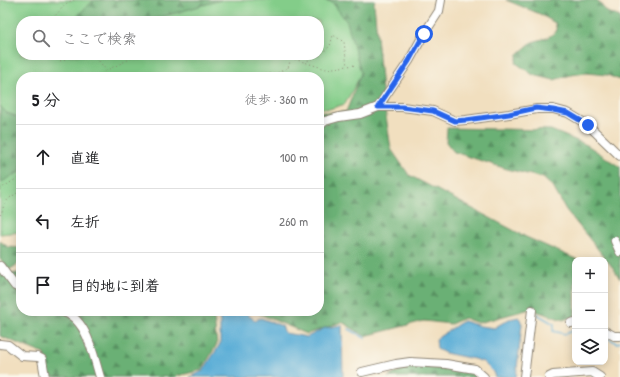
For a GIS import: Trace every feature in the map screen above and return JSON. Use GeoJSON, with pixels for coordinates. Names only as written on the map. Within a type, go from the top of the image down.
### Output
{"type":"FeatureCollection","features":[{"type":"Feature","properties":{"kind":"street"},"geometry":{"type":"LineString","coordinates":[[378,107],[409,61],[424,34],[439,12],[441,0]]}},
{"type":"Feature","properties":{"kind":"street"},"geometry":{"type":"LineString","coordinates":[[324,122],[339,117],[360,114],[378,107],[402,107],[433,111],[455,121],[509,114],[536,108],[568,113],[588,125],[620,156]]}},
{"type":"Feature","properties":{"kind":"street"},"geometry":{"type":"LineString","coordinates":[[615,241],[620,252]]}},
{"type":"Feature","properties":{"kind":"street"},"geometry":{"type":"LineString","coordinates":[[0,266],[16,286]]}},
{"type":"Feature","properties":{"kind":"street"},"geometry":{"type":"LineString","coordinates":[[524,377],[532,310]]}},
{"type":"Feature","properties":{"kind":"street"},"geometry":{"type":"LineString","coordinates":[[70,316],[78,322],[87,335],[100,377]]}},
{"type":"Feature","properties":{"kind":"street"},"geometry":{"type":"LineString","coordinates":[[608,333],[614,336],[620,336]]}},
{"type":"Feature","properties":{"kind":"street"},"geometry":{"type":"LineString","coordinates":[[0,344],[8,345],[22,356],[38,356],[42,359],[45,377]]}},
{"type":"Feature","properties":{"kind":"street"},"geometry":{"type":"LineString","coordinates":[[362,372],[410,362],[446,364],[475,369],[484,377]]}},
{"type":"Feature","properties":{"kind":"street"},"geometry":{"type":"LineString","coordinates":[[548,377],[592,372],[600,377]]}},
{"type":"Feature","properties":{"kind":"path"},"geometry":{"type":"LineString","coordinates":[[55,16],[68,2],[74,0]]}},
{"type":"Feature","properties":{"kind":"path"},"geometry":{"type":"LineString","coordinates":[[324,51],[330,46],[333,35],[344,42],[347,66]]}},
{"type":"Feature","properties":{"kind":"path"},"geometry":{"type":"LineString","coordinates":[[98,60],[107,70],[128,60]]}},
{"type":"Feature","properties":{"kind":"path"},"geometry":{"type":"LineString","coordinates":[[279,72],[288,68],[290,60]]}},
{"type":"Feature","properties":{"kind":"path"},"geometry":{"type":"LineString","coordinates":[[298,60],[326,69],[355,65]]}},
{"type":"Feature","properties":{"kind":"path"},"geometry":{"type":"LineString","coordinates":[[304,62],[309,60]]}},
{"type":"Feature","properties":{"kind":"path"},"geometry":{"type":"LineString","coordinates":[[0,190],[16,179]]}},
{"type":"Feature","properties":{"kind":"path"},"geometry":{"type":"LineString","coordinates":[[0,215],[9,198],[16,194]]}},
{"type":"Feature","properties":{"kind":"green space"},"geometry":{"type":"Polygon","coordinates":[[[0,0],[338,0],[352,21],[364,69],[345,104],[329,109],[324,108],[324,72],[16,72],[16,232],[0,234],[0,0]]]}},
{"type":"Feature","properties":{"kind":"green space"},"geometry":{"type":"Polygon","coordinates":[[[94,0],[221,0],[165,16],[77,16],[94,0]]]}},
{"type":"Feature","properties":{"kind":"green space"},"geometry":{"type":"Polygon","coordinates":[[[324,0],[375,0],[374,3],[382,90],[391,149],[409,175],[526,237],[572,257],[572,317],[563,320],[530,309],[478,323],[464,318],[451,324],[424,321],[365,336],[342,322],[307,334],[265,316],[324,316],[324,112],[346,112],[361,73],[347,22],[332,2],[324,0]]]}},
{"type":"Feature","properties":{"kind":"green space"},"geometry":{"type":"Polygon","coordinates":[[[506,0],[597,0],[607,12],[620,17],[620,80],[607,75],[586,73],[571,75],[554,80],[533,75],[516,63],[518,54],[532,42],[547,38],[557,31],[555,23],[540,14],[506,0]]]}},
{"type":"Feature","properties":{"kind":"green space"},"geometry":{"type":"Polygon","coordinates":[[[0,106],[7,113],[16,116],[16,174],[0,183],[0,106]]]}},
{"type":"Feature","properties":{"kind":"green space"},"geometry":{"type":"Polygon","coordinates":[[[447,128],[551,130],[587,145],[620,167],[620,279],[608,262],[608,257],[604,257],[566,210],[553,187],[543,178],[507,169],[454,152],[446,142],[447,128]]]}},
{"type":"Feature","properties":{"kind":"green space"},"geometry":{"type":"Polygon","coordinates":[[[0,241],[8,247],[16,248],[16,265],[9,270],[0,259],[0,241]]]}},
{"type":"Feature","properties":{"kind":"green space"},"geometry":{"type":"Polygon","coordinates":[[[16,273],[16,316],[214,316],[217,344],[202,370],[173,377],[48,377],[44,354],[0,336],[0,275],[16,273]]]}},
{"type":"Feature","properties":{"kind":"green space"},"geometry":{"type":"Polygon","coordinates":[[[409,366],[473,371],[476,377],[388,377],[409,366]]]}},
{"type":"Feature","properties":{"kind":"water"},"geometry":{"type":"Polygon","coordinates":[[[218,316],[249,316],[255,320],[261,318],[282,326],[285,333],[307,337],[325,328],[342,325],[343,377],[190,377],[203,371],[220,344],[220,321],[218,316]]]}},
{"type":"Feature","properties":{"kind":"water"},"geometry":{"type":"Polygon","coordinates":[[[519,317],[522,324],[516,377],[495,377],[493,372],[483,362],[445,353],[437,349],[436,339],[463,321],[494,328],[509,319],[519,317]]]}},
{"type":"Feature","properties":{"kind":"waterway"},"geometry":{"type":"LineString","coordinates":[[537,314],[554,324],[553,331],[565,334],[572,331]]}},
{"type":"Feature","properties":{"kind":"waterway"},"geometry":{"type":"LineString","coordinates":[[349,329],[365,338]]}},
{"type":"Feature","properties":{"kind":"waterway"},"geometry":{"type":"LineString","coordinates":[[608,338],[617,343],[620,342]]}},
{"type":"Feature","properties":{"kind":"route"},"geometry":{"type":"LineString","coordinates":[[424,34],[409,61],[378,107],[402,107],[433,111],[455,121],[509,114],[536,108],[568,113],[588,125]]}}]}
